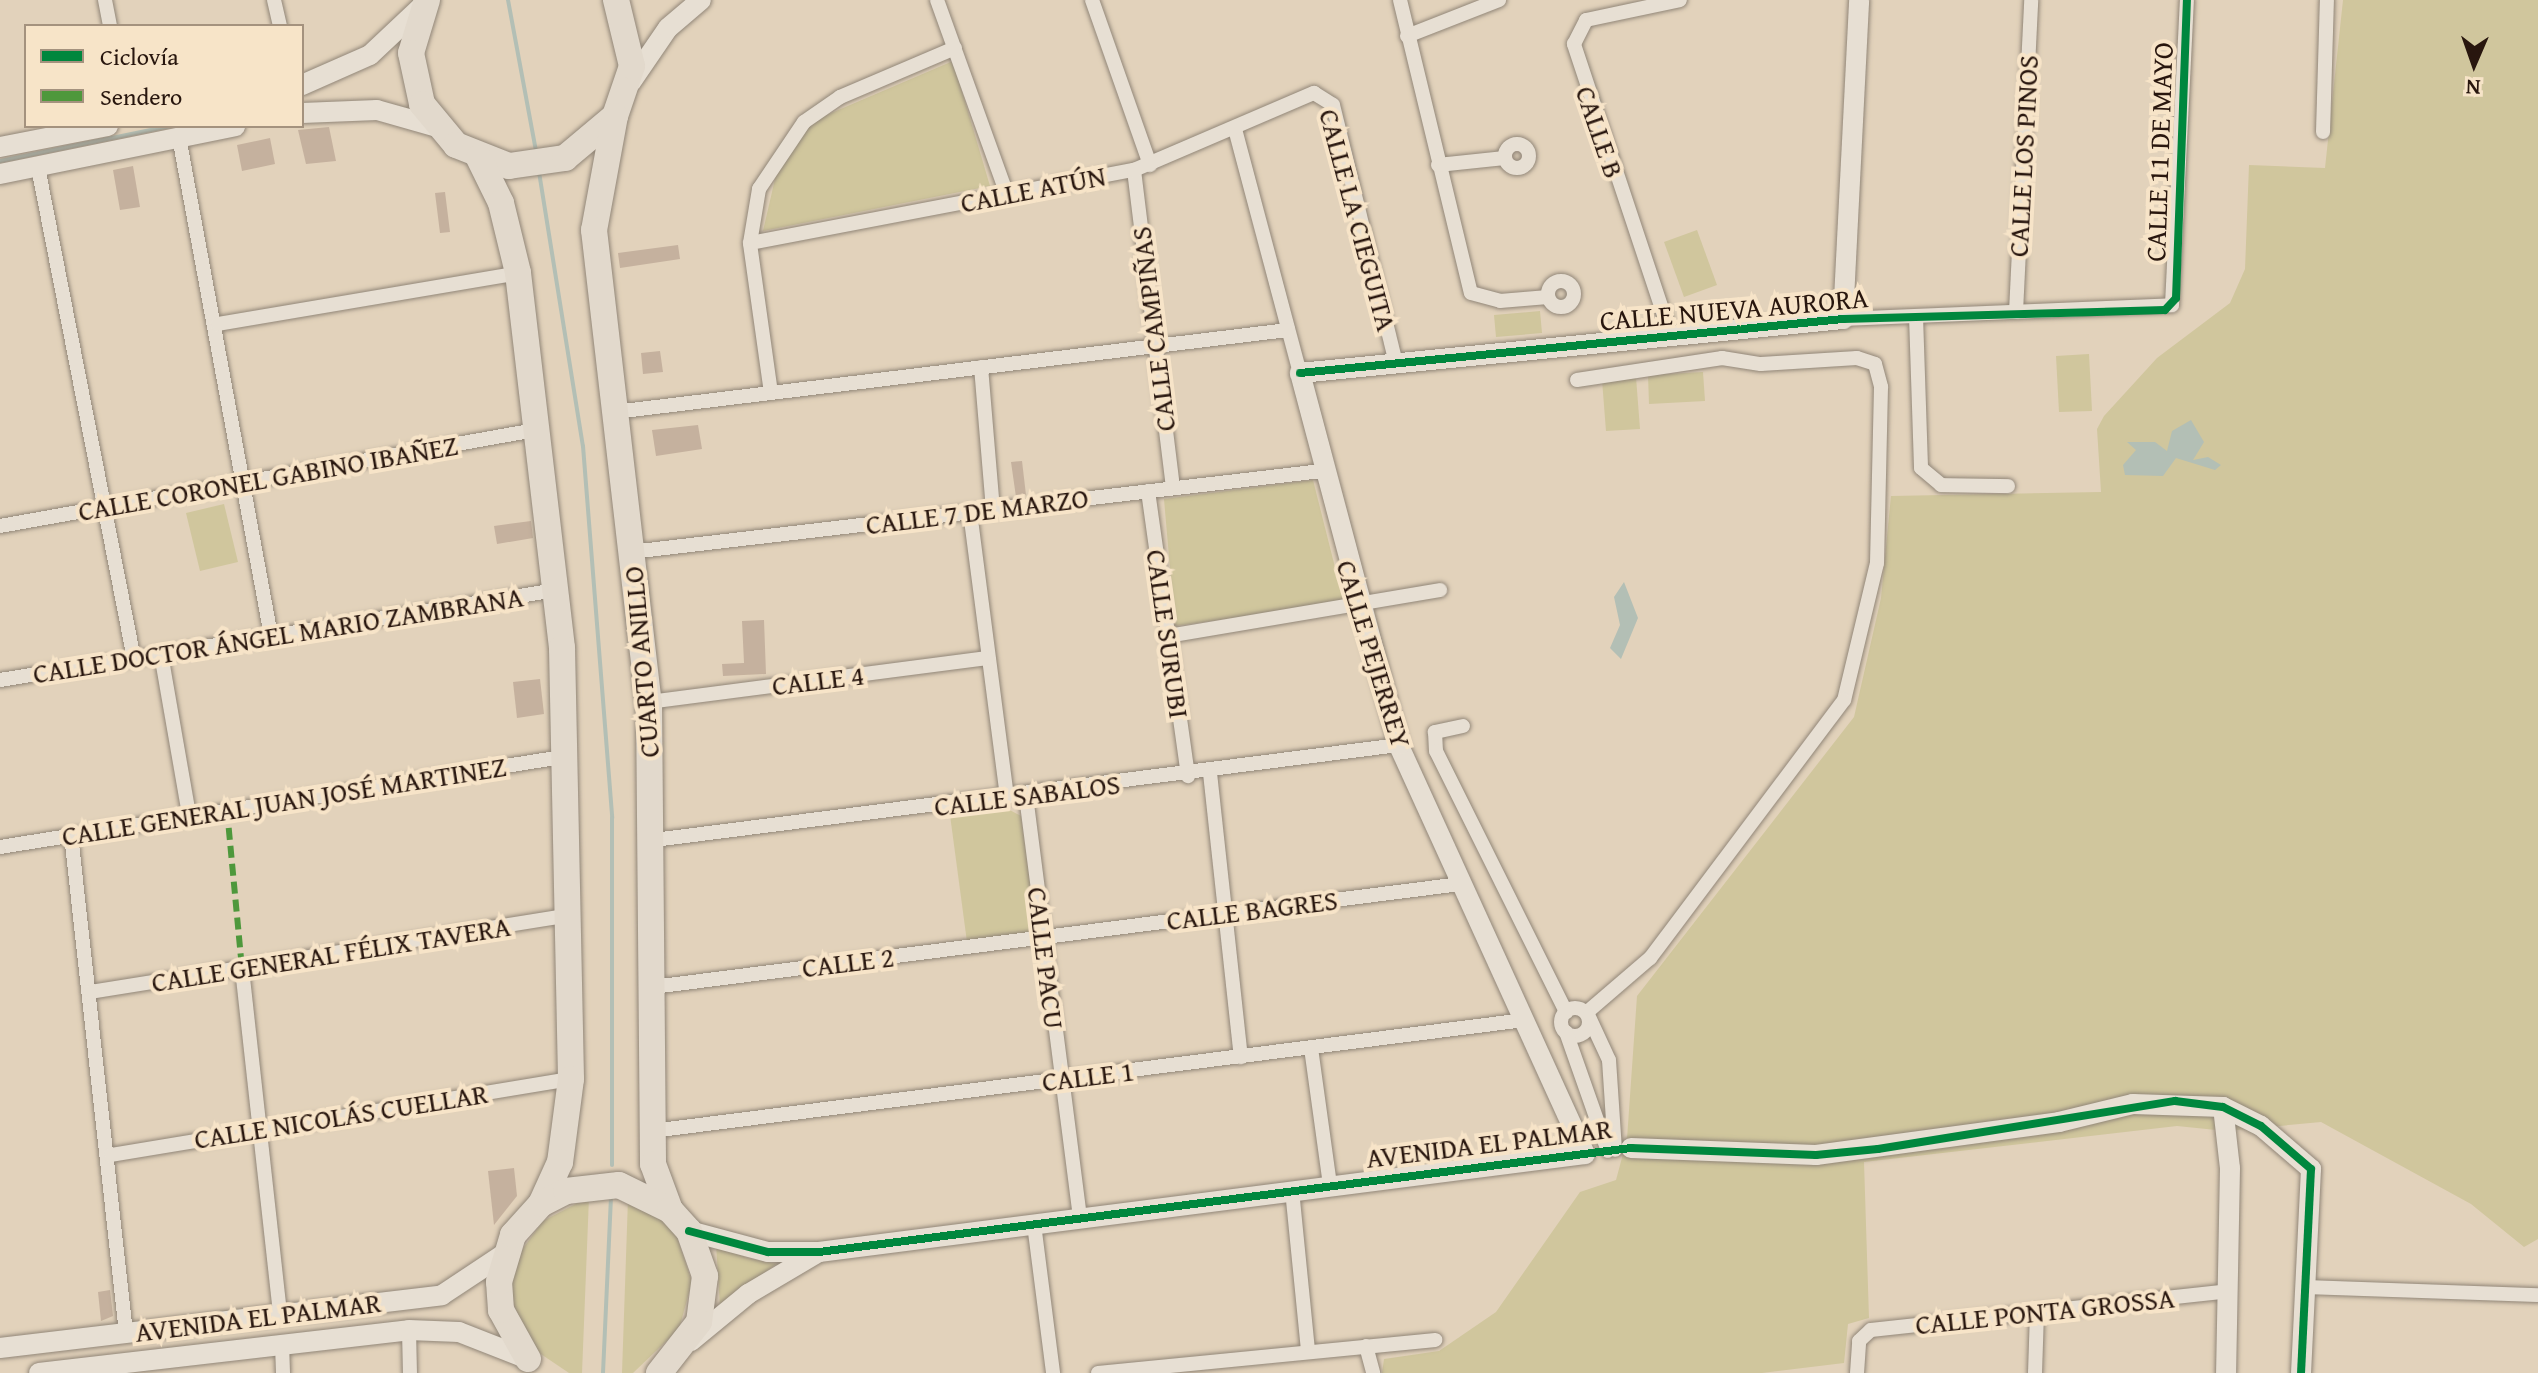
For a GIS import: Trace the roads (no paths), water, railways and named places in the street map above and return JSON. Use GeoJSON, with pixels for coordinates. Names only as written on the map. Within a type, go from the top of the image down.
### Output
{"type":"FeatureCollection","features":[{"type":"Feature","properties":{"kind":"highway"},"geometry":{"type":"LineString","coordinates":[[426,1],[411,53],[418,92],[437,127],[479,158],[509,166],[565,158],[615,116],[627,89],[631,43],[616,0]]}},
{"type":"Feature","properties":{"kind":"highway","name":"CUARTO ANILLO"},"geometry":{"type":"LineString","coordinates":[[615,116],[594,230],[649,702],[654,840],[653,1164],[670,1210]]}},
{"type":"Feature","properties":{"kind":"highway"},"geometry":{"type":"LineString","coordinates":[[479,158],[501,203],[518,273],[556,590],[568,756],[571,1079],[560,1162],[541,1204],[504,1254],[501,1310],[536,1368]]}},
{"type":"Feature","properties":{"kind":"highway"},"geometry":{"type":"LineString","coordinates":[[541,1204],[588,1186],[635,1189],[670,1210],[689,1231],[705,1287],[673,1362]]}},
{"type":"Feature","properties":{"kind":"street"},"geometry":{"type":"LineString","coordinates":[[105,0],[110,24]]}},
{"type":"Feature","properties":{"kind":"street"},"geometry":{"type":"LineString","coordinates":[[274,0],[280,24]]}},
{"type":"Feature","properties":{"kind":"street"},"geometry":{"type":"LineString","coordinates":[[627,89],[668,28],[701,0]]}},
{"type":"Feature","properties":{"kind":"street"},"geometry":{"type":"LineString","coordinates":[[937,0],[1007,194]]}},
{"type":"Feature","properties":{"kind":"street"},"geometry":{"type":"LineString","coordinates":[[1400,0],[1471,293],[1500,301],[1548,297]]}},
{"type":"Feature","properties":{"kind":"street","name":"CALLE B"},"geometry":{"type":"LineString","coordinates":[[1671,336],[1574,44],[1586,20],[1680,0]]}},
{"type":"Feature","properties":{"kind":"street"},"geometry":{"type":"LineString","coordinates":[[1843,319],[1859,0]]}},
{"type":"Feature","properties":{"kind":"street","name":"CALLE LOS PINOS"},"geometry":{"type":"LineString","coordinates":[[2016,312],[2031,0]]}},
{"type":"Feature","properties":{"kind":"street","name":"CALLE 11 DE MAYO"},"geometry":{"type":"LineString","coordinates":[[2172,305],[2187,0]]}},
{"type":"Feature","properties":{"kind":"street"},"geometry":{"type":"LineString","coordinates":[[2323,132],[2327,0]]}},
{"type":"Feature","properties":{"kind":"street"},"geometry":{"type":"LineString","coordinates":[[304,84],[370,55],[426,1]]}},
{"type":"Feature","properties":{"kind":"street"},"geometry":{"type":"LineString","coordinates":[[1094,1],[1150,165]]}},
{"type":"Feature","properties":{"kind":"street"},"geometry":{"type":"LineString","coordinates":[[1407,36],[1497,1]]}},
{"type":"Feature","properties":{"kind":"street"},"geometry":{"type":"LineString","coordinates":[[771,393],[750,243],[759,189],[804,122],[840,97],[955,48]]}},
{"type":"Feature","properties":{"kind":"street","name":"CALLE ATÚN"},"geometry":{"type":"LineString","coordinates":[[750,243],[1134,170],[1235,129],[1304,95]]}},
{"type":"Feature","properties":{"kind":"street","name":"CALLE LA CIEGUITA"},"geometry":{"type":"LineString","coordinates":[[1304,95],[1323,96],[1333,105],[1396,363]]}},
{"type":"Feature","properties":{"kind":"street"},"geometry":{"type":"LineString","coordinates":[[304,113],[377,110],[437,127]]}},
{"type":"Feature","properties":{"kind":"street"},"geometry":{"type":"LineString","coordinates":[[0,147],[98,128]]}},
{"type":"Feature","properties":{"kind":"street"},"geometry":{"type":"LineString","coordinates":[[0,174],[225,128]]}},
{"type":"Feature","properties":{"kind":"street","name":"CALLE PEJERREY"},"geometry":{"type":"LineString","coordinates":[[1235,129],[1300,373],[1357,607],[1399,745],[1585,1154]]}},
{"type":"Feature","properties":{"kind":"street"},"geometry":{"type":"LineString","coordinates":[[179,137],[218,324],[271,636]]}},
{"type":"Feature","properties":{"kind":"street"},"geometry":{"type":"LineString","coordinates":[[1438,165],[1505,158]]}},
{"type":"Feature","properties":{"kind":"street"},"geometry":{"type":"LineString","coordinates":[[38,167],[134,659]]}},
{"type":"Feature","properties":{"kind":"street","name":"CALLE CAMPIÑAS"},"geometry":{"type":"LineString","coordinates":[[1134,170],[1173,488]]}},
{"type":"Feature","properties":{"kind":"street"},"geometry":{"type":"LineString","coordinates":[[218,324],[518,273]]}},
{"type":"Feature","properties":{"kind":"street","name":"CALLE NUEVA AURORA"},"geometry":{"type":"LineString","coordinates":[[1300,373],[1843,319],[2172,305]]}},
{"type":"Feature","properties":{"kind":"street"},"geometry":{"type":"LineString","coordinates":[[1916,316],[1925,475],[1952,486],[2008,486]]}},
{"type":"Feature","properties":{"kind":"street"},"geometry":{"type":"LineString","coordinates":[[615,412],[1288,330]]}},
{"type":"Feature","properties":{"kind":"street"},"geometry":{"type":"LineString","coordinates":[[1566,1032],[1585,1032],[1587,1015],[1650,958],[1844,700],[1877,563],[1881,387],[1875,364],[1857,358],[1761,364],[1722,358],[1577,380]]}},
{"type":"Feature","properties":{"kind":"street"},"geometry":{"type":"LineString","coordinates":[[981,367],[993,510]]}},
{"type":"Feature","properties":{"kind":"street","name":"CALLE CORONEL GABINO IBAÑEZ"},"geometry":{"type":"LineString","coordinates":[[0,526],[535,430]]}},
{"type":"Feature","properties":{"kind":"street","name":"CALLE 7 DE MARZO"},"geometry":{"type":"LineString","coordinates":[[631,552],[1322,471]]}},
{"type":"Feature","properties":{"kind":"street","name":"CALLE SURUBI"},"geometry":{"type":"LineString","coordinates":[[1148,491],[1188,776]]}},
{"type":"Feature","properties":{"kind":"street"},"geometry":{"type":"LineString","coordinates":[[970,512],[1007,798]]}},
{"type":"Feature","properties":{"kind":"street","name":"CALLE DOCTOR ÁNGEL MARIO ZAMBRANA"},"geometry":{"type":"LineString","coordinates":[[0,680],[556,590]]}},
{"type":"Feature","properties":{"kind":"street"},"geometry":{"type":"LineString","coordinates":[[1168,636],[1357,607],[1440,590]]}},
{"type":"Feature","properties":{"kind":"street"},"geometry":{"type":"LineString","coordinates":[[161,654],[189,815]]}},
{"type":"Feature","properties":{"kind":"street","name":"CALLE 4"},"geometry":{"type":"LineString","coordinates":[[649,702],[988,658]]}},
{"type":"Feature","properties":{"kind":"street"},"geometry":{"type":"LineString","coordinates":[[1463,726],[1435,732],[1436,751],[1566,1012],[1566,1032],[1618,1150]]}},
{"type":"Feature","properties":{"kind":"street","name":"CALLE SABALOS"},"geometry":{"type":"LineString","coordinates":[[654,840],[1188,776],[1399,745]]}},
{"type":"Feature","properties":{"kind":"street","name":"CALLE GENERAL JUAN JOSÉ MARTINEZ"},"geometry":{"type":"LineString","coordinates":[[0,847],[568,756]]}},
{"type":"Feature","properties":{"kind":"street"},"geometry":{"type":"LineString","coordinates":[[1210,773],[1241,1057]]}},
{"type":"Feature","properties":{"kind":"street","name":"CALLE PACU"},"geometry":{"type":"LineString","coordinates":[[1026,796],[1080,1216]]}},
{"type":"Feature","properties":{"kind":"street"},"geometry":{"type":"LineString","coordinates":[[71,835],[111,1155],[126,1333]]}},
{"type":"Feature","properties":{"kind":"street","name":"CALLE BAGRES"},"geometry":{"type":"LineString","coordinates":[[1043,936],[1460,884]]}},
{"type":"Feature","properties":{"kind":"street","name":"CALLE GENERAL FÉLIX TAVERA"},"geometry":{"type":"LineString","coordinates":[[90,992],[571,915]]}},
{"type":"Feature","properties":{"kind":"street","name":"CALLE 2"},"geometry":{"type":"LineString","coordinates":[[653,987],[1043,936]]}},
{"type":"Feature","properties":{"kind":"street"},"geometry":{"type":"LineString","coordinates":[[242,969],[263,1127],[280,1315]]}},
{"type":"Feature","properties":{"kind":"street"},"geometry":{"type":"LineString","coordinates":[[1566,1012],[1587,1015]]}},
{"type":"Feature","properties":{"kind":"street"},"geometry":{"type":"LineString","coordinates":[[1587,1015],[1609,1060],[1618,1150]]}},
{"type":"Feature","properties":{"kind":"street","name":"CALLE 1"},"geometry":{"type":"LineString","coordinates":[[652,1131],[1525,1020]]}},
{"type":"Feature","properties":{"kind":"street"},"geometry":{"type":"LineString","coordinates":[[1311,1048],[1330,1185]]}},
{"type":"Feature","properties":{"kind":"street","name":"CALLE NICOLÁS CUELLAR"},"geometry":{"type":"LineString","coordinates":[[111,1155],[263,1127],[571,1079]]}},
{"type":"Feature","properties":{"kind":"street","name":"AVENIDA EL PALMAR"},"geometry":{"type":"LineString","coordinates":[[689,1231],[768,1252],[819,1252],[1080,1216],[1618,1150],[1816,1155],[2059,1122],[2133,1104],[2223,1107],[2261,1126],[2311,1169],[2301,1373]]}},
{"type":"Feature","properties":{"kind":"street"},"geometry":{"type":"LineString","coordinates":[[2223,1107],[2230,1168],[2226,1373]]}},
{"type":"Feature","properties":{"kind":"street"},"geometry":{"type":"LineString","coordinates":[[1292,1190],[1308,1351]]}},
{"type":"Feature","properties":{"kind":"street"},"geometry":{"type":"LineString","coordinates":[[1034,1224],[1053,1373]]}},
{"type":"Feature","properties":{"kind":"street","name":"AVENIDA EL PALMAR"},"geometry":{"type":"LineString","coordinates":[[673,1362],[748,1294],[819,1252]]}},
{"type":"Feature","properties":{"kind":"street","name":"AVENIDA EL PALMAR"},"geometry":{"type":"LineString","coordinates":[[0,1348],[308,1312],[455,1291],[504,1254]]}},
{"type":"Feature","properties":{"kind":"street"},"geometry":{"type":"LineString","coordinates":[[2305,1287],[2538,1295]]}},
{"type":"Feature","properties":{"kind":"street","name":"CALLE PONTA GROSSA"},"geometry":{"type":"LineString","coordinates":[[1857,1373],[1864,1335],[2228,1291]]}},
{"type":"Feature","properties":{"kind":"street"},"geometry":{"type":"LineString","coordinates":[[308,1312],[312,1340]]}},
{"type":"Feature","properties":{"kind":"street"},"geometry":{"type":"LineString","coordinates":[[2035,1373],[2037,1313]]}},
{"type":"Feature","properties":{"kind":"street"},"geometry":{"type":"LineString","coordinates":[[409,1330],[410,1373]]}},
{"type":"Feature","properties":{"kind":"street","name":"AVENIDA EL PALMAR"},"geometry":{"type":"LineString","coordinates":[[39,1373],[151,1366],[282,1344],[409,1330],[459,1332],[536,1368]]}},
{"type":"Feature","properties":{"kind":"street"},"geometry":{"type":"LineString","coordinates":[[1098,1373],[1216,1368],[1308,1351],[1435,1340]]}},
{"type":"Feature","properties":{"kind":"street"},"geometry":{"type":"LineString","coordinates":[[282,1344],[283,1373]]}},
{"type":"Feature","properties":{"kind":"street"},"geometry":{"type":"LineString","coordinates":[[1366,1346],[1373,1373]]}},
{"type":"Feature","properties":{"kind":"waterway"},"geometry":{"type":"LineString","coordinates":[[508,0],[536,151]]}},
{"type":"Feature","properties":{"kind":"waterway"},"geometry":{"type":"LineString","coordinates":[[0,161],[161,128]]}},
{"type":"Feature","properties":{"kind":"waterway"},"geometry":{"type":"LineString","coordinates":[[539,172],[583,446],[612,818],[612,1165]]}},
{"type":"Feature","properties":{"kind":"waterway"},"geometry":{"type":"LineString","coordinates":[[603,1373],[611,1199]]}}]}
